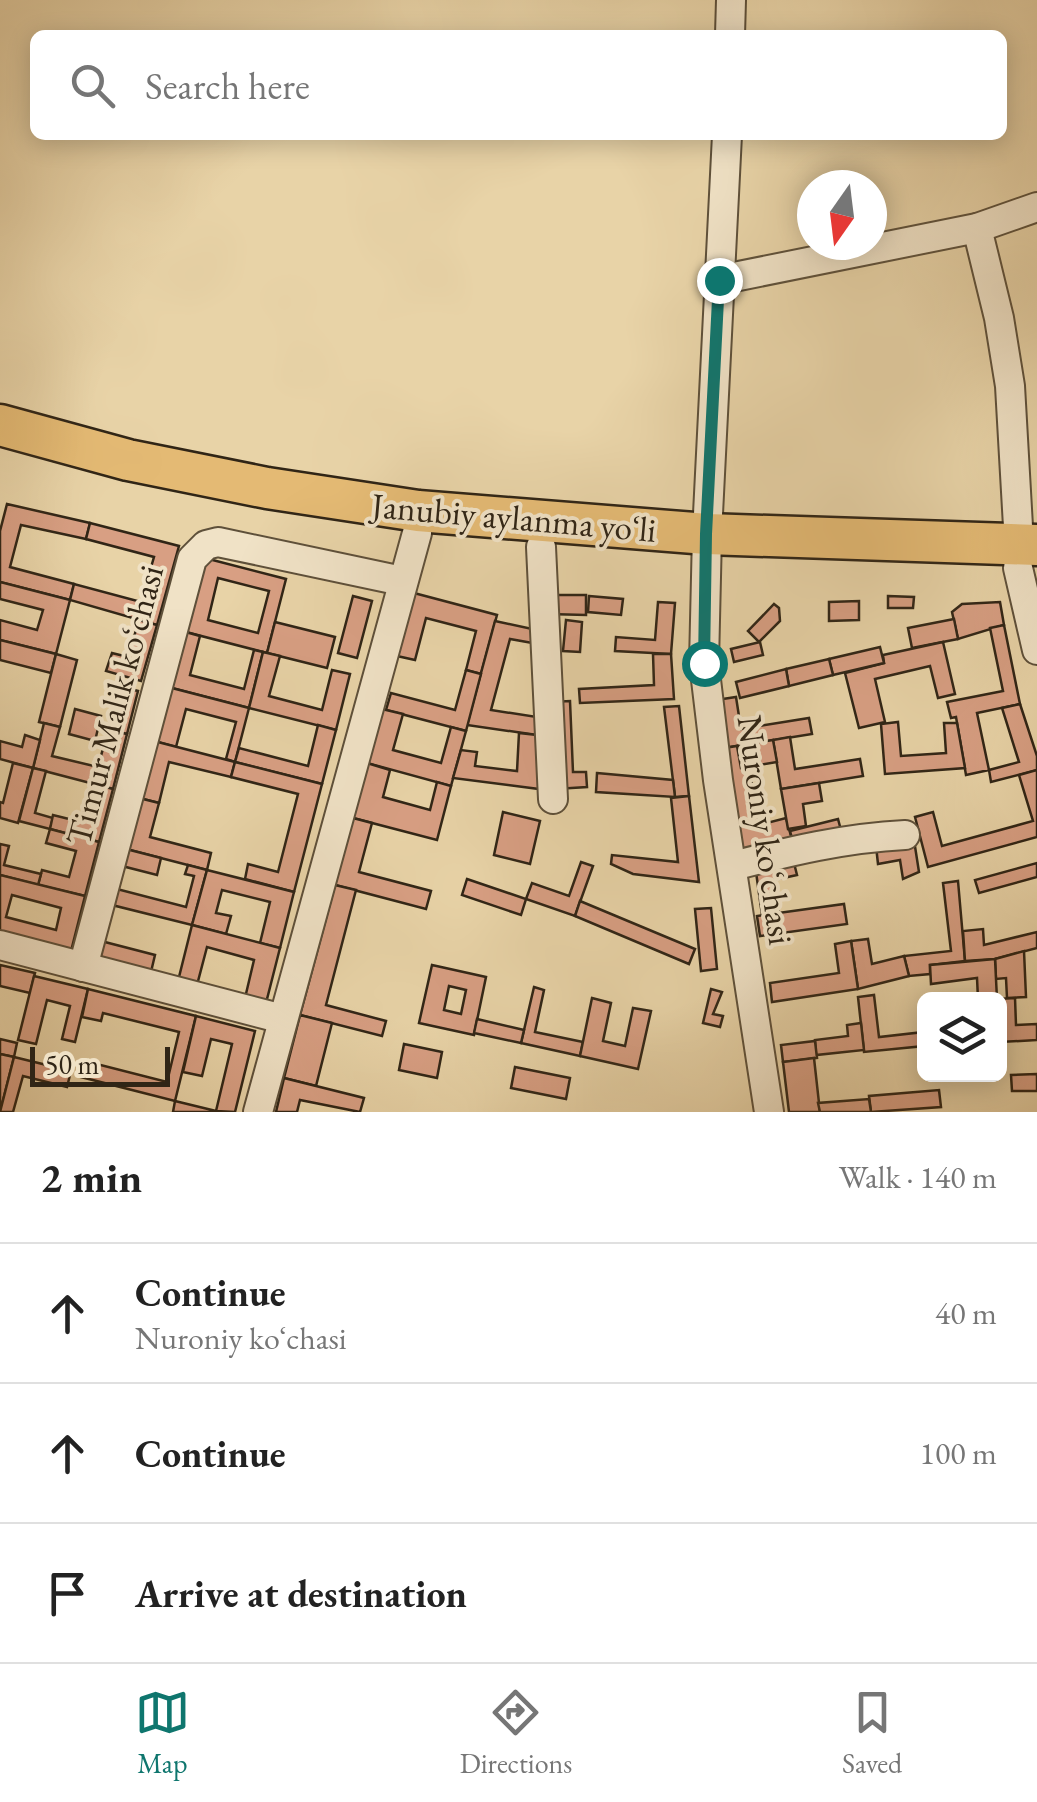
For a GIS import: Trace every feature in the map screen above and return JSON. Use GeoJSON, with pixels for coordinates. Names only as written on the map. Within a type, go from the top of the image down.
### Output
{"type":"FeatureCollection","features":[{"type":"Feature","properties":{"kind":"highway","name":"Janubiy aylanma yoʻli"},"geometry":{"type":"LineString","coordinates":[[0,425],[128,460],[267,488],[418,511],[706,546]]}},
{"type":"Feature","properties":{"kind":"highway","name":"Janubiy aylanma yoʻli"},"geometry":{"type":"LineString","coordinates":[[0,452],[202,501],[541,547],[706,546],[1028,556]]}},
{"type":"Feature","properties":{"kind":"street"},"geometry":{"type":"LineString","coordinates":[[730,30],[731,0]]}},
{"type":"Feature","properties":{"kind":"street","name":"Nuroniy koʻchasi"},"geometry":{"type":"LineString","coordinates":[[728,140],[706,546],[704,663],[769,1112]]}},
{"type":"Feature","properties":{"kind":"street"},"geometry":{"type":"LineString","coordinates":[[719,280],[977,228],[1037,206]]}},
{"type":"Feature","properties":{"kind":"street"},"geometry":{"type":"LineString","coordinates":[[977,228],[1027,462],[1028,556],[1037,650]]}},
{"type":"Feature","properties":{"kind":"street"},"geometry":{"type":"LineString","coordinates":[[258,1112],[416,533]]}},
{"type":"Feature","properties":{"kind":"street","name":"Timur Malik koʻchasi"},"geometry":{"type":"LineString","coordinates":[[83,967],[197,551],[218,542],[402,581]]}},
{"type":"Feature","properties":{"kind":"street"},"geometry":{"type":"LineString","coordinates":[[541,547],[553,799]]}},
{"type":"Feature","properties":{"kind":"street"},"geometry":{"type":"LineString","coordinates":[[733,866],[846,840],[905,834]]}},
{"type":"Feature","properties":{"kind":"street"},"geometry":{"type":"LineString","coordinates":[[0,946],[283,1019]]}},
{"type":"Feature","properties":{"kind":"building"},"geometry":{"type":"Polygon","coordinates":[[[7,504],[90,523],[86,539],[21,525],[10,567],[74,584],[70,600],[0,582],[0,531],[7,504]]]}},
{"type":"Feature","properties":{"kind":"building"},"geometry":{"type":"Polygon","coordinates":[[[90,523],[179,546],[157,625],[70,600],[74,584],[141,602],[154,557],[86,539],[90,523]]]}},
{"type":"Feature","properties":{"kind":"building"},"geometry":{"type":"Polygon","coordinates":[[[201,557],[286,579],[267,653],[182,631],[201,557]],[[218,578],[208,620],[258,633],[269,591],[218,578]]]}},
{"type":"Feature","properties":{"kind":"building"},"geometry":{"type":"Polygon","coordinates":[[[0,582],[70,600],[56,654],[0,640],[0,620],[37,630],[43,610],[0,599],[0,582]]]}},
{"type":"Feature","properties":{"kind":"building"},"geometry":{"type":"Polygon","coordinates":[[[414,593],[497,615],[481,674],[466,670],[476,631],[426,618],[415,660],[397,656],[414,593]]]}},
{"type":"Feature","properties":{"kind":"building"},"geometry":{"type":"Polygon","coordinates":[[[548,595],[586,595],[586,615],[548,614],[548,595]]]}},
{"type":"Feature","properties":{"kind":"building"},"geometry":{"type":"Polygon","coordinates":[[[353,596],[372,601],[357,658],[338,653],[353,596]]]}},
{"type":"Feature","properties":{"kind":"building"},"geometry":{"type":"Polygon","coordinates":[[[589,596],[623,599],[621,615],[588,612],[589,596]]]}},
{"type":"Feature","properties":{"kind":"building"},"geometry":{"type":"Polygon","coordinates":[[[888,596],[914,597],[913,608],[888,608],[888,596]]]}},
{"type":"Feature","properties":{"kind":"building"},"geometry":{"type":"Polygon","coordinates":[[[859,601],[859,620],[829,621],[829,602],[859,601]]]}},
{"type":"Feature","properties":{"kind":"building"},"geometry":{"type":"Polygon","coordinates":[[[658,602],[675,603],[671,654],[615,651],[616,637],[655,640],[658,602]]]}},
{"type":"Feature","properties":{"kind":"building"},"geometry":{"type":"Polygon","coordinates":[[[1000,602],[1004,625],[958,639],[952,612],[962,604],[1000,602]]]}},
{"type":"Feature","properties":{"kind":"building"},"geometry":{"type":"Polygon","coordinates":[[[774,604],[779,608],[780,621],[759,642],[748,631],[774,604]]]}},
{"type":"Feature","properties":{"kind":"building"},"geometry":{"type":"Polygon","coordinates":[[[954,619],[958,639],[912,648],[908,628],[954,619]]]}},
{"type":"Feature","properties":{"kind":"building"},"geometry":{"type":"Polygon","coordinates":[[[139,620],[157,625],[141,681],[106,671],[112,653],[128,657],[139,620]]]}},
{"type":"Feature","properties":{"kind":"building"},"geometry":{"type":"Polygon","coordinates":[[[566,620],[582,622],[580,652],[563,651],[566,620]]]}},
{"type":"Feature","properties":{"kind":"building"},"geometry":{"type":"Polygon","coordinates":[[[495,621],[537,630],[538,644],[510,639],[491,710],[537,717],[537,735],[467,725],[495,621]]]}},
{"type":"Feature","properties":{"kind":"building"},"geometry":{"type":"Polygon","coordinates":[[[275,622],[335,637],[327,668],[267,653],[275,622]]]}},
{"type":"Feature","properties":{"kind":"building"},"geometry":{"type":"Polygon","coordinates":[[[1004,625],[1020,704],[977,713],[989,770],[966,775],[956,717],[951,718],[947,702],[1003,691],[990,628],[1004,625]]]}},
{"type":"Feature","properties":{"kind":"building"},"geometry":{"type":"Polygon","coordinates":[[[182,631],[200,636],[190,675],[244,689],[254,650],[263,652],[249,708],[168,687],[182,631]]]}},
{"type":"Feature","properties":{"kind":"building"},"geometry":{"type":"Polygon","coordinates":[[[0,640],[56,654],[51,673],[0,660],[0,640]]]}},
{"type":"Feature","properties":{"kind":"building"},"geometry":{"type":"Polygon","coordinates":[[[760,642],[763,655],[734,662],[731,649],[760,642]]]}},
{"type":"Feature","properties":{"kind":"building"},"geometry":{"type":"Polygon","coordinates":[[[943,642],[955,694],[938,698],[930,666],[875,679],[885,722],[859,728],[845,673],[884,663],[883,655],[943,642]]]}},
{"type":"Feature","properties":{"kind":"building"},"geometry":{"type":"Polygon","coordinates":[[[880,647],[884,663],[833,675],[829,659],[880,647]]]}},
{"type":"Feature","properties":{"kind":"building"},"geometry":{"type":"Polygon","coordinates":[[[263,652],[280,656],[269,696],[322,710],[332,670],[350,674],[336,730],[249,708],[263,652]]]}},
{"type":"Feature","properties":{"kind":"building"},"geometry":{"type":"Polygon","coordinates":[[[56,654],[77,660],[60,727],[39,722],[56,654]]]}},
{"type":"Feature","properties":{"kind":"building"},"geometry":{"type":"Polygon","coordinates":[[[653,654],[671,654],[674,699],[580,703],[579,689],[654,685],[653,654]]]}},
{"type":"Feature","properties":{"kind":"building"},"geometry":{"type":"Polygon","coordinates":[[[829,659],[833,675],[789,686],[786,669],[829,659]]]}},
{"type":"Feature","properties":{"kind":"building"},"geometry":{"type":"Polygon","coordinates":[[[786,669],[789,686],[740,698],[736,682],[786,669]]]}},
{"type":"Feature","properties":{"kind":"building"},"geometry":{"type":"Polygon","coordinates":[[[466,670],[481,674],[466,731],[386,710],[391,693],[455,710],[466,670]]]}},
{"type":"Feature","properties":{"kind":"building"},"geometry":{"type":"Polygon","coordinates":[[[119,686],[138,691],[127,734],[108,730],[119,686]]]}},
{"type":"Feature","properties":{"kind":"building"},"geometry":{"type":"Polygon","coordinates":[[[168,687],[249,708],[235,762],[226,759],[236,722],[186,709],[176,747],[154,741],[168,687]]]}},
{"type":"Feature","properties":{"kind":"building"},"geometry":{"type":"Polygon","coordinates":[[[736,697],[741,729],[809,718],[812,734],[724,748],[716,700],[736,697]]]}},
{"type":"Feature","properties":{"kind":"building"},"geometry":{"type":"Polygon","coordinates":[[[570,701],[573,772],[586,772],[587,787],[556,789],[552,702],[570,701]]]}},
{"type":"Feature","properties":{"kind":"building"},"geometry":{"type":"Polygon","coordinates":[[[1020,704],[1037,756],[1037,770],[991,782],[989,770],[1019,762],[1002,708],[1020,704]]]}},
{"type":"Feature","properties":{"kind":"building"},"geometry":{"type":"Polygon","coordinates":[[[679,706],[689,796],[675,797],[664,707],[679,706]]]}},
{"type":"Feature","properties":{"kind":"building"},"geometry":{"type":"Polygon","coordinates":[[[75,709],[101,716],[95,741],[69,734],[75,709]]]}},
{"type":"Feature","properties":{"kind":"building"},"geometry":{"type":"Polygon","coordinates":[[[382,709],[403,714],[393,750],[441,763],[451,727],[466,731],[451,786],[367,763],[382,709]]]}},
{"type":"Feature","properties":{"kind":"building"},"geometry":{"type":"Polygon","coordinates":[[[898,722],[901,756],[946,753],[944,723],[957,723],[965,768],[885,774],[881,724],[898,722]]]}},
{"type":"Feature","properties":{"kind":"building"},"geometry":{"type":"Polygon","coordinates":[[[44,723],[60,727],[52,756],[98,767],[108,730],[127,734],[113,789],[33,768],[44,723]]]}},
{"type":"Feature","properties":{"kind":"building"},"geometry":{"type":"Polygon","coordinates":[[[318,725],[336,730],[322,784],[235,762],[239,748],[308,766],[318,725]]]}},
{"type":"Feature","properties":{"kind":"building"},"geometry":{"type":"Polygon","coordinates":[[[519,733],[537,735],[539,789],[453,778],[461,750],[477,752],[475,766],[517,771],[519,733]]]}},
{"type":"Feature","properties":{"kind":"building"},"geometry":{"type":"Polygon","coordinates":[[[25,735],[40,740],[33,768],[0,759],[0,741],[22,747],[25,735]]]}},
{"type":"Feature","properties":{"kind":"building"},"geometry":{"type":"Polygon","coordinates":[[[790,737],[795,769],[860,759],[863,776],[781,789],[773,740],[790,737]]]}},
{"type":"Feature","properties":{"kind":"building"},"geometry":{"type":"Polygon","coordinates":[[[773,740],[777,762],[741,768],[737,746],[773,740]]]}},
{"type":"Feature","properties":{"kind":"building"},"geometry":{"type":"Polygon","coordinates":[[[154,741],[235,762],[231,777],[169,762],[159,803],[139,798],[154,741]]]}},
{"type":"Feature","properties":{"kind":"building"},"geometry":{"type":"Polygon","coordinates":[[[737,746],[741,768],[749,767],[759,825],[786,818],[794,847],[743,860],[724,748],[737,746]]]}},
{"type":"Feature","properties":{"kind":"building"},"geometry":{"type":"Polygon","coordinates":[[[235,762],[322,784],[294,892],[245,879],[248,864],[278,872],[298,794],[231,777],[235,762]]]}},
{"type":"Feature","properties":{"kind":"building"},"geometry":{"type":"Polygon","coordinates":[[[13,763],[33,768],[18,823],[0,818],[0,802],[3,803],[13,763]]]}},
{"type":"Feature","properties":{"kind":"building"},"geometry":{"type":"Polygon","coordinates":[[[367,763],[390,770],[383,797],[430,810],[437,782],[451,786],[437,840],[353,818],[367,763]]]}},
{"type":"Feature","properties":{"kind":"building"},"geometry":{"type":"Polygon","coordinates":[[[33,768],[46,771],[35,813],[53,818],[50,829],[19,821],[33,768]]]}},
{"type":"Feature","properties":{"kind":"building"},"geometry":{"type":"Polygon","coordinates":[[[1037,770],[1037,837],[928,867],[915,817],[933,812],[942,846],[1033,821],[1019,775],[1037,770]]]}},
{"type":"Feature","properties":{"kind":"building"},"geometry":{"type":"Polygon","coordinates":[[[597,773],[673,780],[675,797],[596,792],[597,773]]]}},
{"type":"Feature","properties":{"kind":"building"},"geometry":{"type":"Polygon","coordinates":[[[91,783],[113,789],[99,842],[50,829],[53,815],[81,822],[91,783]]]}},
{"type":"Feature","properties":{"kind":"building"},"geometry":{"type":"Polygon","coordinates":[[[819,783],[822,801],[803,804],[806,826],[788,829],[781,789],[819,783]]]}},
{"type":"Feature","properties":{"kind":"building"},"geometry":{"type":"Polygon","coordinates":[[[689,796],[699,882],[633,874],[611,864],[612,855],[678,862],[671,798],[689,796]]]}},
{"type":"Feature","properties":{"kind":"building"},"geometry":{"type":"Polygon","coordinates":[[[139,798],[159,803],[150,837],[211,853],[207,870],[126,849],[139,798]]]}},
{"type":"Feature","properties":{"kind":"building"},"geometry":{"type":"Polygon","coordinates":[[[503,812],[540,821],[530,864],[494,855],[503,812]]]}},
{"type":"Feature","properties":{"kind":"building"},"geometry":{"type":"Polygon","coordinates":[[[353,818],[372,823],[359,872],[431,891],[426,909],[335,885],[353,818]]]}},
{"type":"Feature","properties":{"kind":"building"},"geometry":{"type":"Polygon","coordinates":[[[838,819],[842,834],[794,845],[790,831],[838,819]]]}},
{"type":"Feature","properties":{"kind":"building"},"geometry":{"type":"Polygon","coordinates":[[[50,829],[99,842],[85,896],[38,885],[42,870],[69,877],[76,851],[46,843],[50,829]]]}},
{"type":"Feature","properties":{"kind":"building"},"geometry":{"type":"Polygon","coordinates":[[[914,840],[919,872],[903,879],[900,860],[878,864],[876,846],[914,840]]]}},
{"type":"Feature","properties":{"kind":"building"},"geometry":{"type":"Polygon","coordinates":[[[0,844],[9,846],[4,865],[41,874],[38,885],[0,875],[0,844]]]}},
{"type":"Feature","properties":{"kind":"building"},"geometry":{"type":"Polygon","coordinates":[[[126,849],[161,858],[157,875],[122,866],[126,849]]]}},
{"type":"Feature","properties":{"kind":"building"},"geometry":{"type":"Polygon","coordinates":[[[581,862],[593,866],[575,916],[526,899],[532,883],[569,896],[581,862]]]}},
{"type":"Feature","properties":{"kind":"building"},"geometry":{"type":"Polygon","coordinates":[[[794,863],[797,875],[774,880],[779,913],[762,915],[756,872],[794,863]]]}},
{"type":"Feature","properties":{"kind":"building"},"geometry":{"type":"Polygon","coordinates":[[[1037,863],[1037,877],[979,893],[975,880],[1037,863]]]}},
{"type":"Feature","properties":{"kind":"building"},"geometry":{"type":"Polygon","coordinates":[[[188,865],[207,870],[192,925],[112,905],[117,889],[186,907],[194,876],[185,874],[188,865]]]}},
{"type":"Feature","properties":{"kind":"building"},"geometry":{"type":"Polygon","coordinates":[[[207,870],[294,892],[280,948],[260,943],[270,902],[222,890],[216,913],[231,916],[226,934],[192,925],[207,870]]]}},
{"type":"Feature","properties":{"kind":"building"},"geometry":{"type":"Polygon","coordinates":[[[0,875],[85,896],[70,955],[0,937],[0,875]],[[12,895],[6,917],[56,930],[61,908],[12,895]]]}},
{"type":"Feature","properties":{"kind":"building"},"geometry":{"type":"Polygon","coordinates":[[[467,879],[526,899],[521,915],[462,895],[467,879]]]}},
{"type":"Feature","properties":{"kind":"building"},"geometry":{"type":"Polygon","coordinates":[[[958,881],[965,961],[930,965],[930,974],[909,976],[904,956],[951,951],[943,883],[958,881]]]}},
{"type":"Feature","properties":{"kind":"building"},"geometry":{"type":"Polygon","coordinates":[[[335,885],[356,890],[326,1005],[386,1021],[382,1036],[300,1015],[335,885]]]}},
{"type":"Feature","properties":{"kind":"building"},"geometry":{"type":"Polygon","coordinates":[[[580,901],[695,949],[689,964],[575,916],[580,901]]]}},
{"type":"Feature","properties":{"kind":"building"},"geometry":{"type":"Polygon","coordinates":[[[844,904],[847,924],[760,936],[757,916],[844,904]]]}},
{"type":"Feature","properties":{"kind":"building"},"geometry":{"type":"Polygon","coordinates":[[[711,908],[717,969],[701,971],[695,909],[711,908]]]}},
{"type":"Feature","properties":{"kind":"building"},"geometry":{"type":"Polygon","coordinates":[[[192,925],[280,948],[266,1003],[245,998],[254,960],[207,947],[197,985],[178,981],[192,925]]]}},
{"type":"Feature","properties":{"kind":"building"},"geometry":{"type":"Polygon","coordinates":[[[983,929],[984,945],[1037,932],[1037,948],[995,959],[965,961],[963,931],[983,929]]]}},
{"type":"Feature","properties":{"kind":"building"},"geometry":{"type":"Polygon","coordinates":[[[868,939],[872,964],[904,956],[909,976],[858,989],[851,941],[868,939]]]}},
{"type":"Feature","properties":{"kind":"building"},"geometry":{"type":"Polygon","coordinates":[[[101,941],[155,955],[150,976],[95,963],[101,941]]]}},
{"type":"Feature","properties":{"kind":"building"},"geometry":{"type":"Polygon","coordinates":[[[851,941],[858,989],[772,1002],[770,983],[839,973],[835,944],[851,941]]]}},
{"type":"Feature","properties":{"kind":"building"},"geometry":{"type":"Polygon","coordinates":[[[1024,951],[1026,997],[1007,998],[1006,978],[996,979],[995,959],[1024,951]]]}},
{"type":"Feature","properties":{"kind":"building"},"geometry":{"type":"Polygon","coordinates":[[[995,959],[997,992],[978,992],[977,978],[931,984],[930,965],[995,959]]]}},
{"type":"Feature","properties":{"kind":"building"},"geometry":{"type":"Polygon","coordinates":[[[0,965],[35,973],[30,993],[0,986],[0,965]]]}},
{"type":"Feature","properties":{"kind":"building"},"geometry":{"type":"Polygon","coordinates":[[[432,965],[486,977],[474,1035],[419,1023],[432,965]],[[449,986],[444,1010],[461,1014],[466,990],[449,986]]]}},
{"type":"Feature","properties":{"kind":"building"},"geometry":{"type":"Polygon","coordinates":[[[34,976],[88,989],[75,1042],[62,1039],[70,1006],[47,1000],[36,1044],[18,1040],[34,976]]]}},
{"type":"Feature","properties":{"kind":"building"},"geometry":{"type":"Polygon","coordinates":[[[534,987],[544,990],[535,1032],[583,1042],[580,1056],[521,1043],[534,987]]]}},
{"type":"Feature","properties":{"kind":"building"},"geometry":{"type":"Polygon","coordinates":[[[88,989],[196,1016],[175,1101],[81,1077],[85,1061],[167,1082],[179,1032],[103,1013],[101,1021],[82,1017],[88,989]]]}},
{"type":"Feature","properties":{"kind":"building"},"geometry":{"type":"Polygon","coordinates":[[[711,989],[722,992],[713,1014],[723,1016],[720,1027],[703,1023],[711,989]]]}},
{"type":"Feature","properties":{"kind":"building"},"geometry":{"type":"Polygon","coordinates":[[[874,995],[879,1037],[917,1033],[917,1047],[864,1052],[858,997],[874,995]]]}},
{"type":"Feature","properties":{"kind":"building"},"geometry":{"type":"Polygon","coordinates":[[[592,998],[611,1003],[603,1041],[625,1046],[633,1008],[651,1011],[638,1069],[580,1056],[592,998]]]}},
{"type":"Feature","properties":{"kind":"building"},"geometry":{"type":"Polygon","coordinates":[[[1007,998],[1015,998],[1016,1025],[1037,1024],[1037,1040],[1007,1042],[1007,998]]]}},
{"type":"Feature","properties":{"kind":"building"},"geometry":{"type":"Polygon","coordinates":[[[300,1015],[332,1023],[316,1086],[284,1078],[300,1015]]]}},
{"type":"Feature","properties":{"kind":"building"},"geometry":{"type":"Polygon","coordinates":[[[196,1016],[255,1031],[235,1112],[216,1111],[232,1044],[211,1039],[202,1076],[183,1072],[196,1016]]]}},
{"type":"Feature","properties":{"kind":"building"},"geometry":{"type":"Polygon","coordinates":[[[477,1019],[524,1030],[521,1043],[474,1033],[477,1019]]]}},
{"type":"Feature","properties":{"kind":"building"},"geometry":{"type":"Polygon","coordinates":[[[861,1023],[864,1050],[816,1055],[815,1040],[848,1036],[847,1025],[861,1023]]]}},
{"type":"Feature","properties":{"kind":"building"},"geometry":{"type":"Polygon","coordinates":[[[0,1039],[17,1043],[14,1057],[0,1054],[0,1039]]]}},
{"type":"Feature","properties":{"kind":"building"},"geometry":{"type":"Polygon","coordinates":[[[815,1041],[817,1058],[783,1062],[781,1045],[815,1041]]]}},
{"type":"Feature","properties":{"kind":"building"},"geometry":{"type":"Polygon","coordinates":[[[404,1044],[442,1052],[437,1078],[399,1070],[404,1044]]]}},
{"type":"Feature","properties":{"kind":"building"},"geometry":{"type":"Polygon","coordinates":[[[0,1054],[14,1057],[0,1112],[0,1054]]]}},
{"type":"Feature","properties":{"kind":"building"},"geometry":{"type":"Polygon","coordinates":[[[14,1057],[71,1071],[67,1087],[23,1076],[13,1112],[0,1112],[14,1057]]]}},
{"type":"Feature","properties":{"kind":"building"},"geometry":{"type":"Polygon","coordinates":[[[814,1058],[820,1112],[789,1112],[783,1062],[814,1058]]]}},
{"type":"Feature","properties":{"kind":"building"},"geometry":{"type":"Polygon","coordinates":[[[515,1067],[570,1078],[566,1099],[511,1088],[515,1067]]]}},
{"type":"Feature","properties":{"kind":"building"},"geometry":{"type":"Polygon","coordinates":[[[1037,1074],[1037,1091],[1012,1091],[1011,1075],[1037,1074]]]}},
{"type":"Feature","properties":{"kind":"building"},"geometry":{"type":"Polygon","coordinates":[[[284,1078],[364,1098],[360,1112],[300,1100],[297,1112],[276,1112],[284,1078]]]}},
{"type":"Feature","properties":{"kind":"building"},"geometry":{"type":"Polygon","coordinates":[[[939,1090],[941,1107],[871,1112],[869,1096],[939,1090]]]}},
{"type":"Feature","properties":{"kind":"building"},"geometry":{"type":"Polygon","coordinates":[[[869,1099],[871,1112],[820,1112],[818,1103],[869,1099]]]}},
{"type":"Feature","properties":{"kind":"building"},"geometry":{"type":"Polygon","coordinates":[[[175,1101],[216,1111],[221,1112],[173,1112],[175,1101]]]}},
{"type":"Feature","properties":{"kind":"route"},"geometry":{"type":"LineString","coordinates":[[704,663],[706,534],[719,280]]}}]}
